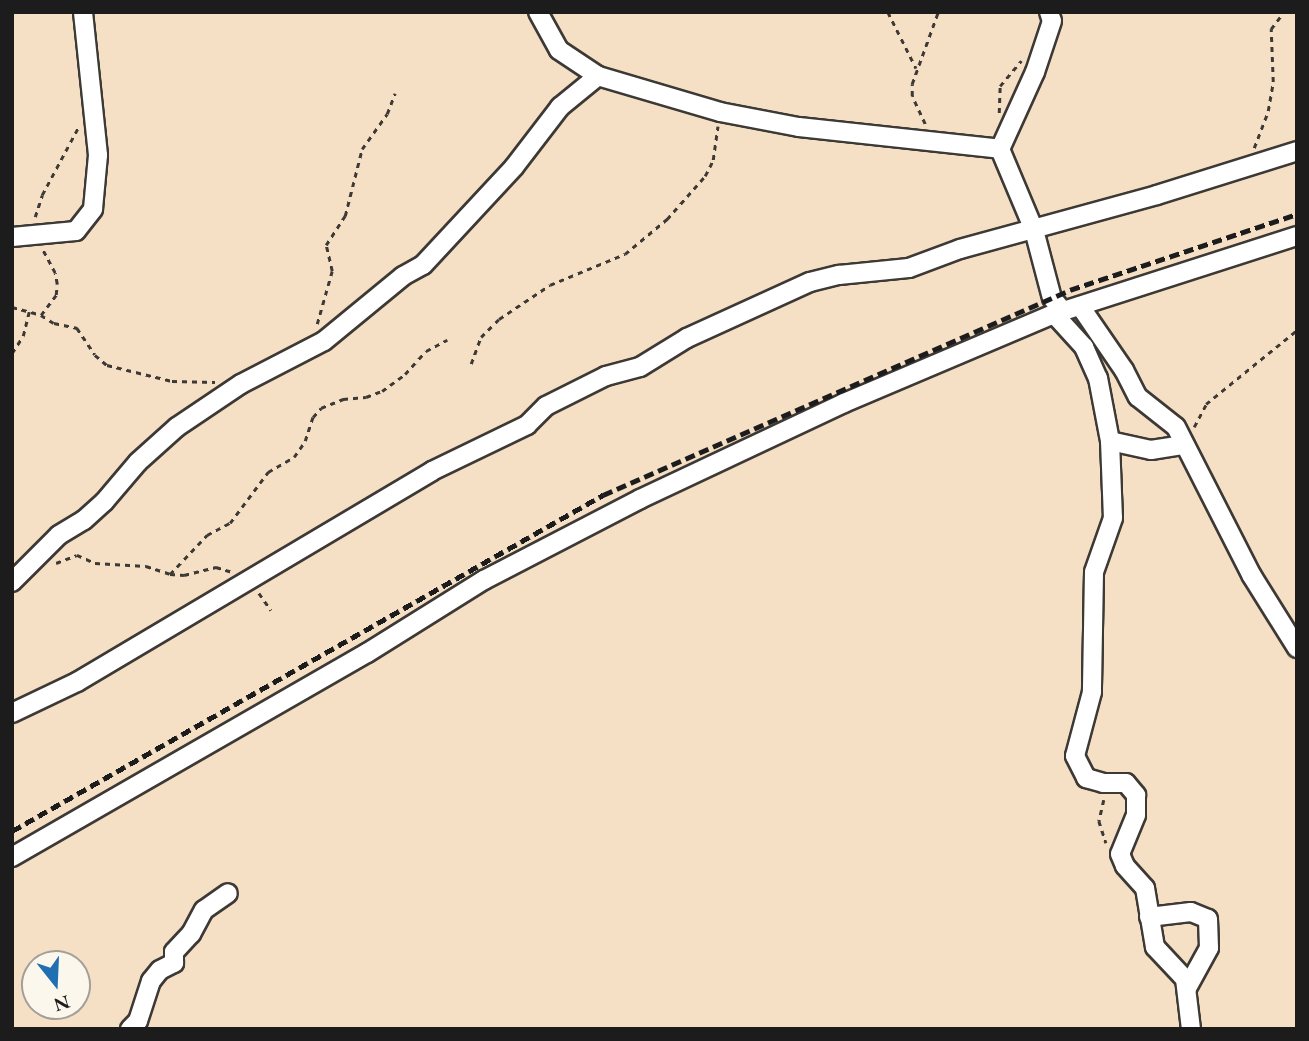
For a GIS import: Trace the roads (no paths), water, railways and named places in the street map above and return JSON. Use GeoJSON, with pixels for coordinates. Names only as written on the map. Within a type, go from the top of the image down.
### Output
{"type":"FeatureCollection","features":[{"type":"Feature","properties":{"kind":"street"},"geometry":{"type":"LineString","coordinates":[[12,237],[76,231],[93,209],[98,155],[90,107],[82,12]]}},
{"type":"Feature","properties":{"kind":"street"},"geometry":{"type":"LineString","coordinates":[[538,12],[559,50],[598,76],[720,113],[799,127],[1000,149]]}},
{"type":"Feature","properties":{"kind":"street"},"geometry":{"type":"LineString","coordinates":[[1049,12],[1052,21],[1035,72],[1000,149],[1034,230],[1052,298],[1124,370],[1138,397],[1172,422],[1252,576],[1297,648]]}},
{"type":"Feature","properties":{"kind":"street"},"geometry":{"type":"LineString","coordinates":[[12,582],[59,535],[94,512],[138,462],[177,427],[241,384],[324,341],[403,276],[423,265],[514,167],[560,107],[598,76]]}},
{"type":"Feature","properties":{"kind":"street"},"geometry":{"type":"LineString","coordinates":[[12,713],[76,682],[432,471],[527,425],[546,406],[606,376],[640,367],[687,338],[810,282],[839,275],[909,268],[960,249],[1034,230],[1297,151]]}},
{"type":"Feature","properties":{"kind":"street"},"geometry":{"type":"LineString","coordinates":[[12,857],[367,653],[484,580],[640,499],[844,403],[1066,310],[1297,236]]}},
{"type":"Feature","properties":{"kind":"street"},"geometry":{"type":"LineString","coordinates":[[1066,310],[1093,368],[1110,441],[1113,518],[1094,572],[1092,692],[1075,756],[1086,778],[1098,782],[1126,783],[1136,795],[1136,814],[1120,854],[1125,866],[1145,888],[1155,947],[1181,973],[1187,988],[1191,1029]]}},
{"type":"Feature","properties":{"kind":"street"},"geometry":{"type":"LineString","coordinates":[[1110,441],[1151,450],[1184,445]]}},
{"type":"Feature","properties":{"kind":"street"},"geometry":{"type":"LineString","coordinates":[[130,1029],[138,1021],[151,981],[160,970],[174,963],[174,952],[191,933],[204,910],[228,893]]}},
{"type":"Feature","properties":{"kind":"street"},"geometry":{"type":"LineString","coordinates":[[1149,918],[1191,912],[1208,919],[1209,948],[1187,988]]}},
{"type":"Feature","properties":{"kind":"railway"},"geometry":{"type":"LineString","coordinates":[[12,831],[603,495],[1070,290],[1297,214]]}}]}
